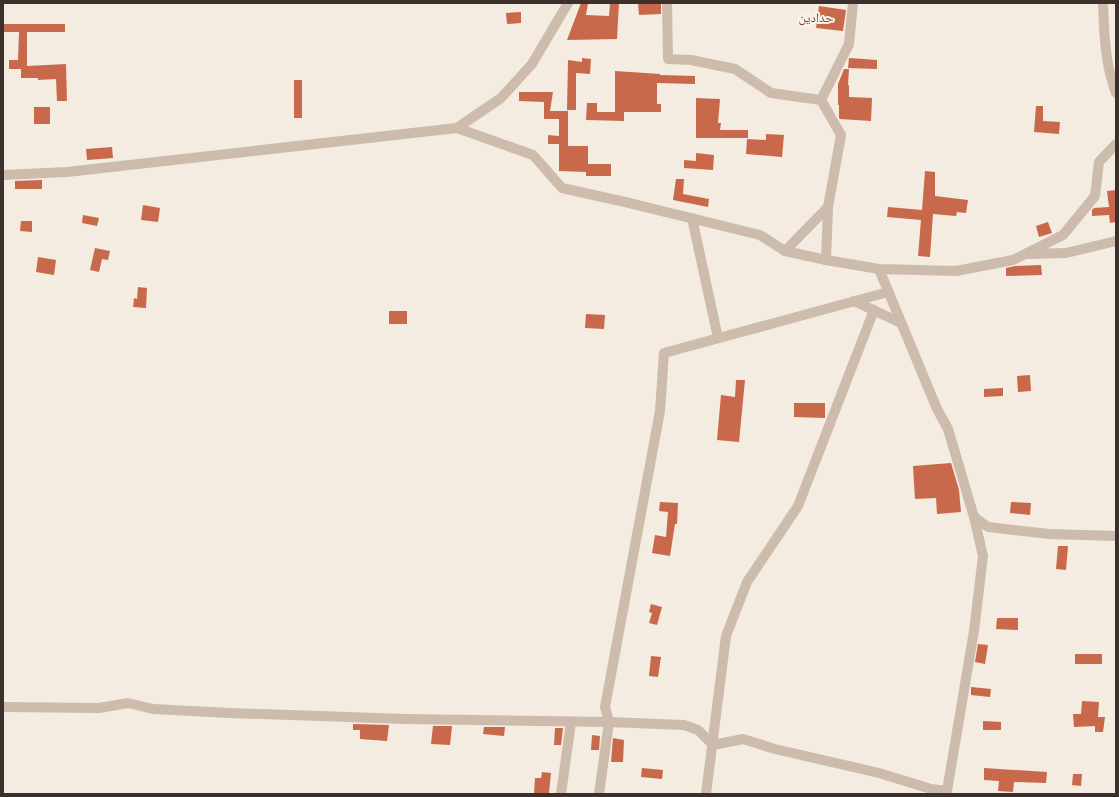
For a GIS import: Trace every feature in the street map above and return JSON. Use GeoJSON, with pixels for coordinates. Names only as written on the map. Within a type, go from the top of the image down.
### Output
{"type":"FeatureCollection","features":[{"type":"Feature","properties":{"kind":"street"},"geometry":{"type":"LineString","coordinates":[[457,128],[501,98],[532,64],[568,3]]}},
{"type":"Feature","properties":{"kind":"street"},"geometry":{"type":"LineString","coordinates":[[667,3],[668,59],[691,60],[735,69],[771,92],[821,100]]}},
{"type":"Feature","properties":{"kind":"street"},"geometry":{"type":"LineString","coordinates":[[821,100],[849,44],[853,3]]}},
{"type":"Feature","properties":{"kind":"street"},"geometry":{"type":"LineString","coordinates":[[1103,3],[1105,37],[1111,80],[1116,93]]}},
{"type":"Feature","properties":{"kind":"street"},"geometry":{"type":"LineString","coordinates":[[821,100],[841,134],[828,206],[826,260]]}},
{"type":"Feature","properties":{"kind":"street"},"geometry":{"type":"LineString","coordinates":[[3,175],[67,172],[457,128],[533,155],[562,188],[760,235],[785,251],[826,260],[878,269],[956,271],[1013,260],[1063,234],[1095,196],[1099,162],[1116,144]]}},
{"type":"Feature","properties":{"kind":"street"},"geometry":{"type":"LineString","coordinates":[[785,251],[828,206]]}},
{"type":"Feature","properties":{"kind":"street"},"geometry":{"type":"LineString","coordinates":[[692,218],[718,338]]}},
{"type":"Feature","properties":{"kind":"street"},"geometry":{"type":"LineString","coordinates":[[1026,254],[1066,254],[1116,241]]}},
{"type":"Feature","properties":{"kind":"street"},"geometry":{"type":"LineString","coordinates":[[713,745],[743,739],[775,749],[878,773],[931,789],[947,791],[974,631],[983,556],[974,518],[948,429],[937,409],[878,269]]}},
{"type":"Feature","properties":{"kind":"street"},"geometry":{"type":"LineString","coordinates":[[599,794],[609,722],[605,707],[660,411],[664,353],[888,292]]}},
{"type":"Feature","properties":{"kind":"street"},"geometry":{"type":"LineString","coordinates":[[854,301],[901,323]]}},
{"type":"Feature","properties":{"kind":"street"},"geometry":{"type":"LineString","coordinates":[[706,794],[726,636],[747,582],[798,506],[874,310]]}},
{"type":"Feature","properties":{"kind":"street"},"geometry":{"type":"LineString","coordinates":[[974,518],[988,527],[1011,530],[1049,534],[1116,536]]}},
{"type":"Feature","properties":{"kind":"street"},"geometry":{"type":"LineString","coordinates":[[3,707],[99,708],[128,703],[153,709],[222,713],[406,719],[471,719],[684,725],[698,730],[713,745]]}},
{"type":"Feature","properties":{"kind":"street"},"geometry":{"type":"LineString","coordinates":[[561,794],[571,722]]}},
{"type":"Feature","properties":{"kind":"building"},"geometry":{"type":"Polygon","coordinates":[[[581,3],[588,3],[586,15],[609,16],[610,3],[619,3],[617,39],[567,40],[581,3]]]}},
{"type":"Feature","properties":{"kind":"building"},"geometry":{"type":"Polygon","coordinates":[[[638,3],[661,3],[661,14],[639,15],[638,3]]]}},
{"type":"Feature","properties":{"kind":"building"},"geometry":{"type":"Polygon","coordinates":[[[819,6],[846,10],[843,31],[816,28],[819,6]]]}},
{"type":"Feature","properties":{"kind":"building"},"geometry":{"type":"Polygon","coordinates":[[[521,12],[521,23],[507,24],[506,13],[521,12]]]}},
{"type":"Feature","properties":{"kind":"building"},"geometry":{"type":"Polygon","coordinates":[[[3,24],[65,24],[65,32],[27,32],[27,66],[66,64],[67,101],[57,101],[56,79],[38,80],[38,78],[21,78],[21,69],[9,69],[9,60],[18,60],[19,32],[3,32],[3,24]]]}},
{"type":"Feature","properties":{"kind":"building"},"geometry":{"type":"Polygon","coordinates":[[[582,58],[591,59],[590,74],[576,73],[576,110],[567,110],[568,60],[582,62],[582,58]]]}},
{"type":"Feature","properties":{"kind":"building"},"geometry":{"type":"Polygon","coordinates":[[[849,58],[877,60],[877,69],[848,68],[849,58]]]}},
{"type":"Feature","properties":{"kind":"building"},"geometry":{"type":"Polygon","coordinates":[[[844,69],[849,69],[849,97],[872,98],[871,121],[839,118],[838,84],[844,69]]]}},
{"type":"Feature","properties":{"kind":"building"},"geometry":{"type":"Polygon","coordinates":[[[615,71],[695,76],[695,84],[657,83],[657,104],[661,104],[661,112],[624,112],[624,121],[586,120],[587,103],[597,103],[597,112],[615,112],[615,71]]]}},
{"type":"Feature","properties":{"kind":"building"},"geometry":{"type":"Polygon","coordinates":[[[294,80],[302,80],[302,118],[294,118],[294,80]]]}},
{"type":"Feature","properties":{"kind":"building"},"geometry":{"type":"Polygon","coordinates":[[[519,92],[553,92],[550,111],[568,111],[568,146],[588,146],[588,164],[611,164],[611,176],[586,176],[586,172],[559,171],[559,144],[548,144],[548,135],[559,136],[559,119],[544,119],[544,102],[519,101],[519,92]]]}},
{"type":"Feature","properties":{"kind":"building"},"geometry":{"type":"Polygon","coordinates":[[[696,98],[720,99],[718,123],[721,123],[720,130],[748,130],[748,138],[696,138],[696,98]]]}},
{"type":"Feature","properties":{"kind":"building"},"geometry":{"type":"Polygon","coordinates":[[[1036,106],[1043,106],[1043,121],[1060,122],[1059,134],[1034,132],[1036,106]]]}},
{"type":"Feature","properties":{"kind":"building"},"geometry":{"type":"Polygon","coordinates":[[[34,107],[50,107],[50,124],[34,124],[34,107]]]}},
{"type":"Feature","properties":{"kind":"building"},"geometry":{"type":"Polygon","coordinates":[[[766,134],[784,135],[782,157],[746,154],[747,139],[766,140],[766,134]]]}},
{"type":"Feature","properties":{"kind":"building"},"geometry":{"type":"Polygon","coordinates":[[[112,147],[113,158],[87,160],[86,149],[112,147]]]}},
{"type":"Feature","properties":{"kind":"building"},"geometry":{"type":"Polygon","coordinates":[[[696,153],[714,155],[713,170],[684,168],[684,160],[696,161],[696,153]]]}},
{"type":"Feature","properties":{"kind":"building"},"geometry":{"type":"Polygon","coordinates":[[[925,171],[935,172],[935,196],[968,200],[966,213],[957,212],[956,216],[933,214],[930,257],[918,256],[921,220],[887,217],[888,207],[922,210],[925,171]]]}},
{"type":"Feature","properties":{"kind":"building"},"geometry":{"type":"Polygon","coordinates":[[[676,179],[684,179],[683,194],[709,199],[708,207],[673,200],[676,179]]]}},
{"type":"Feature","properties":{"kind":"building"},"geometry":{"type":"Polygon","coordinates":[[[42,180],[42,189],[15,189],[15,181],[42,180]]]}},
{"type":"Feature","properties":{"kind":"building"},"geometry":{"type":"Polygon","coordinates":[[[1116,190],[1116,222],[1110,223],[1109,215],[1092,216],[1092,210],[1094,208],[1109,207],[1107,191],[1116,190]]]}},
{"type":"Feature","properties":{"kind":"building"},"geometry":{"type":"Polygon","coordinates":[[[143,205],[160,208],[158,222],[141,220],[143,205]]]}},
{"type":"Feature","properties":{"kind":"building"},"geometry":{"type":"Polygon","coordinates":[[[83,215],[99,218],[97,226],[82,223],[83,215]]]}},
{"type":"Feature","properties":{"kind":"building"},"geometry":{"type":"Polygon","coordinates":[[[21,221],[32,221],[32,232],[20,231],[21,221]]]}},
{"type":"Feature","properties":{"kind":"building"},"geometry":{"type":"Polygon","coordinates":[[[1048,222],[1052,233],[1039,237],[1036,226],[1048,222]]]}},
{"type":"Feature","properties":{"kind":"building"},"geometry":{"type":"Polygon","coordinates":[[[95,248],[110,251],[108,260],[102,259],[99,272],[90,270],[95,248]]]}},
{"type":"Feature","properties":{"kind":"building"},"geometry":{"type":"Polygon","coordinates":[[[38,257],[56,260],[54,275],[36,272],[38,257]]]}},
{"type":"Feature","properties":{"kind":"building"},"geometry":{"type":"Polygon","coordinates":[[[1041,265],[1042,275],[1006,276],[1006,268],[1015,266],[1041,265]]]}},
{"type":"Feature","properties":{"kind":"building"},"geometry":{"type":"Polygon","coordinates":[[[138,287],[147,288],[146,308],[133,307],[134,298],[137,299],[138,287]]]}},
{"type":"Feature","properties":{"kind":"building"},"geometry":{"type":"Polygon","coordinates":[[[389,311],[407,311],[407,324],[389,324],[389,311]]]}},
{"type":"Feature","properties":{"kind":"building"},"geometry":{"type":"Polygon","coordinates":[[[586,314],[605,315],[604,329],[585,328],[586,314]]]}},
{"type":"Feature","properties":{"kind":"building"},"geometry":{"type":"Polygon","coordinates":[[[1030,375],[1031,391],[1018,392],[1017,376],[1030,375]]]}},
{"type":"Feature","properties":{"kind":"building"},"geometry":{"type":"Polygon","coordinates":[[[736,380],[745,380],[739,442],[717,440],[721,395],[735,397],[736,380]]]}},
{"type":"Feature","properties":{"kind":"building"},"geometry":{"type":"Polygon","coordinates":[[[1003,388],[1003,396],[984,397],[984,389],[1003,388]]]}},
{"type":"Feature","properties":{"kind":"building"},"geometry":{"type":"Polygon","coordinates":[[[794,403],[825,403],[825,418],[794,417],[794,403]]]}},
{"type":"Feature","properties":{"kind":"building"},"geometry":{"type":"Polygon","coordinates":[[[951,463],[959,490],[961,512],[937,514],[936,498],[915,499],[913,466],[951,463]]]}},
{"type":"Feature","properties":{"kind":"building"},"geometry":{"type":"Polygon","coordinates":[[[660,502],[678,503],[677,524],[675,524],[670,556],[652,553],[655,535],[666,537],[668,512],[659,511],[660,502]]]}},
{"type":"Feature","properties":{"kind":"building"},"geometry":{"type":"Polygon","coordinates":[[[1011,502],[1031,503],[1030,515],[1010,513],[1011,502]]]}},
{"type":"Feature","properties":{"kind":"building"},"geometry":{"type":"Polygon","coordinates":[[[1058,546],[1068,546],[1066,570],[1056,569],[1058,546]]]}},
{"type":"Feature","properties":{"kind":"building"},"geometry":{"type":"Polygon","coordinates":[[[651,604],[662,607],[657,625],[649,623],[652,613],[649,612],[651,604]]]}},
{"type":"Feature","properties":{"kind":"building"},"geometry":{"type":"Polygon","coordinates":[[[997,618],[1018,618],[1018,630],[996,629],[997,618]]]}},
{"type":"Feature","properties":{"kind":"building"},"geometry":{"type":"Polygon","coordinates":[[[978,644],[988,645],[985,664],[975,662],[978,644]]]}},
{"type":"Feature","properties":{"kind":"building"},"geometry":{"type":"Polygon","coordinates":[[[1075,654],[1102,654],[1102,664],[1075,664],[1075,654]]]}},
{"type":"Feature","properties":{"kind":"building"},"geometry":{"type":"Polygon","coordinates":[[[651,656],[661,657],[658,677],[649,676],[651,656]]]}},
{"type":"Feature","properties":{"kind":"building"},"geometry":{"type":"Polygon","coordinates":[[[971,687],[991,689],[990,697],[971,695],[971,687]]]}},
{"type":"Feature","properties":{"kind":"building"},"geometry":{"type":"Polygon","coordinates":[[[1082,701],[1099,702],[1098,717],[1105,717],[1103,732],[1095,732],[1095,726],[1074,727],[1073,714],[1081,714],[1082,701]]]}},
{"type":"Feature","properties":{"kind":"building"},"geometry":{"type":"Polygon","coordinates":[[[983,721],[1001,722],[1001,730],[983,730],[983,721]]]}},
{"type":"Feature","properties":{"kind":"building"},"geometry":{"type":"Polygon","coordinates":[[[353,724],[389,725],[387,741],[360,739],[360,730],[353,730],[353,724]]]}},
{"type":"Feature","properties":{"kind":"building"},"geometry":{"type":"Polygon","coordinates":[[[433,726],[452,726],[450,745],[431,744],[433,726]]]}},
{"type":"Feature","properties":{"kind":"building"},"geometry":{"type":"Polygon","coordinates":[[[484,727],[505,727],[504,736],[483,734],[484,727]]]}},
{"type":"Feature","properties":{"kind":"building"},"geometry":{"type":"Polygon","coordinates":[[[555,728],[563,728],[561,745],[554,745],[555,728]]]}},
{"type":"Feature","properties":{"kind":"building"},"geometry":{"type":"Polygon","coordinates":[[[592,735],[600,736],[599,750],[591,750],[592,735]]]}},
{"type":"Feature","properties":{"kind":"building"},"geometry":{"type":"Polygon","coordinates":[[[613,738],[624,740],[623,762],[611,762],[613,738]]]}},
{"type":"Feature","properties":{"kind":"building"},"geometry":{"type":"Polygon","coordinates":[[[642,768],[663,770],[662,779],[641,777],[642,768]]]}},
{"type":"Feature","properties":{"kind":"building"},"geometry":{"type":"Polygon","coordinates":[[[984,768],[1047,772],[1046,783],[1014,782],[1013,792],[998,791],[999,781],[984,780],[984,768]]]}},
{"type":"Feature","properties":{"kind":"building"},"geometry":{"type":"Polygon","coordinates":[[[542,772],[551,773],[549,793],[534,793],[535,778],[541,778],[542,772]]]}},
{"type":"Feature","properties":{"kind":"building"},"geometry":{"type":"Polygon","coordinates":[[[1073,774],[1082,774],[1081,786],[1072,785],[1073,774]]]}},
{"type":"Feature","properties":{"kind":"district","name":"حدادين"},"geometry":{"type":"Point","coordinates":[816,18]}}]}
